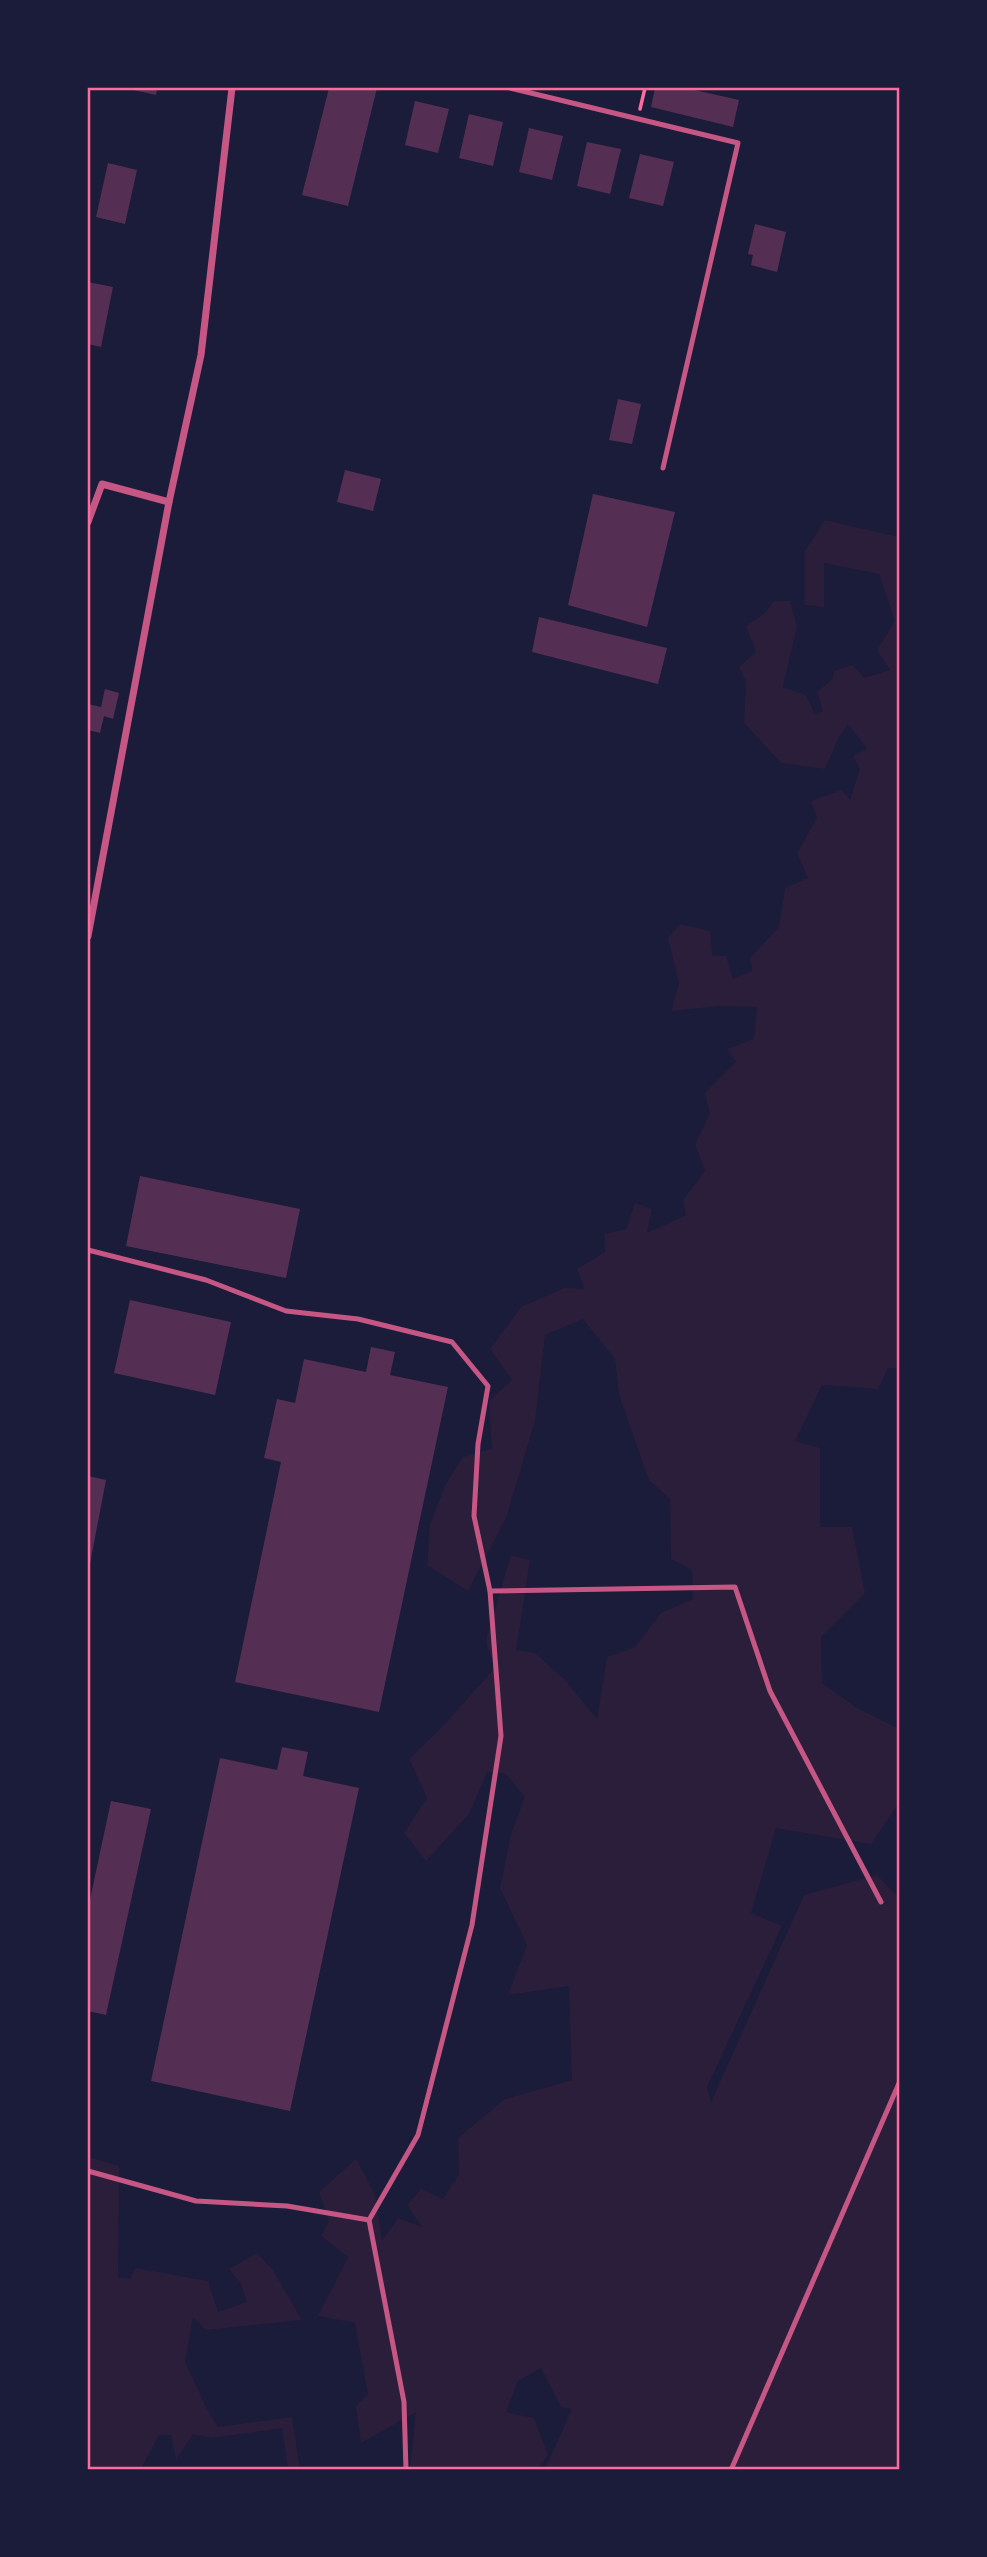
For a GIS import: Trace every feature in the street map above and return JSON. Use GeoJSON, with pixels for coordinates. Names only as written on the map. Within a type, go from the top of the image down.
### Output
{"type":"FeatureCollection","features":[{"type":"Feature","properties":{"kind":"street"},"geometry":{"type":"LineString","coordinates":[[88,936],[169,502],[201,355],[232,88]]}},
{"type":"Feature","properties":{"kind":"street"},"geometry":{"type":"LineString","coordinates":[[88,522],[102,484],[169,502]]}},
{"type":"Feature","properties":{"kind":"lane"},"geometry":{"type":"LineString","coordinates":[[510,88],[738,142],[663,468]]}},
{"type":"Feature","properties":{"kind":"lane"},"geometry":{"type":"LineString","coordinates":[[88,1250],[206,1280],[286,1311],[358,1319],[452,1342],[488,1386],[478,1444],[474,1516],[490,1591],[501,1735],[472,1925],[418,2135],[369,2220],[404,2402],[405,2469]]}},
{"type":"Feature","properties":{"kind":"lane"},"geometry":{"type":"LineString","coordinates":[[490,1591],[736,1587],[771,1691],[881,1902]]}},
{"type":"Feature","properties":{"kind":"lane"},"geometry":{"type":"LineString","coordinates":[[731,2469],[900,2081]]}},
{"type":"Feature","properties":{"kind":"lane"},"geometry":{"type":"LineString","coordinates":[[88,2171],[196,2201],[287,2206],[369,2220]]}},
{"type":"Feature","properties":{"kind":"path"},"geometry":{"type":"LineString","coordinates":[[638,118],[645,88]]}},
{"type":"Feature","properties":{"kind":"shaded area"},"geometry":{"type":"Polygon","coordinates":[[[825,520],[899,537],[899,1368],[888,1368],[878,1389],[822,1385],[795,1441],[820,1448],[820,1527],[852,1527],[865,1593],[821,1637],[822,1683],[857,1708],[899,1729],[899,1803],[871,1844],[776,1828],[751,1913],[782,1926],[707,2087],[711,2102],[804,1895],[877,1875],[900,1899],[899,2469],[545,2469],[572,2409],[561,2407],[541,2368],[518,2381],[506,2412],[534,2418],[548,2455],[537,2469],[410,2469],[416,2412],[361,2443],[356,2406],[368,2394],[355,2323],[318,2316],[348,2257],[321,2236],[329,2221],[319,2192],[356,2159],[375,2194],[382,2241],[398,2218],[422,2227],[407,2205],[421,2189],[443,2199],[459,2174],[458,2138],[505,2099],[572,2080],[569,1986],[508,1995],[527,1945],[500,1888],[511,1834],[525,1797],[506,1774],[487,1772],[469,1814],[426,1861],[404,1833],[427,1798],[409,1759],[495,1668],[486,1641],[511,1555],[530,1560],[516,1650],[535,1653],[565,1680],[597,1719],[607,1657],[635,1647],[661,1613],[693,1599],[692,1570],[671,1559],[670,1499],[649,1480],[619,1395],[615,1359],[583,1319],[545,1335],[535,1421],[506,1518],[468,1591],[427,1565],[430,1524],[446,1484],[463,1457],[492,1449],[489,1401],[512,1380],[490,1349],[521,1307],[564,1288],[585,1289],[577,1269],[605,1252],[605,1234],[626,1229],[635,1203],[652,1209],[647,1233],[686,1215],[683,1200],[705,1171],[695,1144],[710,1113],[705,1093],[736,1062],[727,1049],[754,1039],[757,1007],[720,1006],[671,1011],[679,983],[668,938],[680,924],[710,931],[712,956],[726,956],[733,979],[752,971],[750,958],[779,927],[785,888],[808,878],[797,853],[817,818],[811,801],[842,790],[850,800],[860,769],[853,756],[867,749],[848,724],[825,769],[781,763],[744,723],[746,682],[739,667],[756,652],[746,626],[765,613],[774,601],[790,601],[797,626],[783,687],[806,695],[815,715],[823,711],[817,692],[833,679],[834,671],[853,665],[864,678],[890,670],[877,650],[895,621],[879,574],[824,563],[824,607],[805,605],[805,551],[825,520]]]}},
{"type":"Feature","properties":{"kind":"shaded area"},"geometry":{"type":"Polygon","coordinates":[[[88,2157],[119,2166],[118,2277],[130,2279],[135,2268],[208,2281],[218,2312],[247,2302],[241,2284],[229,2269],[257,2253],[273,2270],[302,2320],[206,2330],[193,2317],[185,2362],[218,2427],[292,2417],[300,2469],[288,2469],[282,2428],[212,2438],[193,2434],[176,2460],[171,2435],[159,2435],[141,2469],[88,2469],[88,2157]]]}},
{"type":"Feature","properties":{"kind":"building"},"geometry":{"type":"Polygon","coordinates":[[[124,88],[157,88],[156,95],[124,88]]]}},
{"type":"Feature","properties":{"kind":"building"},"geometry":{"type":"Polygon","coordinates":[[[329,88],[377,88],[348,206],[302,195],[329,88]]]}},
{"type":"Feature","properties":{"kind":"building"},"geometry":{"type":"Polygon","coordinates":[[[655,88],[686,88],[739,100],[733,127],[651,107],[655,88]]]}},
{"type":"Feature","properties":{"kind":"building"},"geometry":{"type":"Polygon","coordinates":[[[415,101],[449,109],[438,153],[405,145],[415,101]]]}},
{"type":"Feature","properties":{"kind":"building"},"geometry":{"type":"Polygon","coordinates":[[[469,114],[503,122],[493,166],[459,158],[469,114]]]}},
{"type":"Feature","properties":{"kind":"building"},"geometry":{"type":"Polygon","coordinates":[[[529,128],[563,136],[552,180],[519,172],[529,128]]]}},
{"type":"Feature","properties":{"kind":"building"},"geometry":{"type":"Polygon","coordinates":[[[587,142],[621,149],[610,194],[577,186],[587,142]]]}},
{"type":"Feature","properties":{"kind":"building"},"geometry":{"type":"Polygon","coordinates":[[[640,154],[674,162],[663,206],[629,198],[640,154]]]}},
{"type":"Feature","properties":{"kind":"building"},"geometry":{"type":"Polygon","coordinates":[[[108,163],[137,170],[125,224],[96,217],[108,163]]]}},
{"type":"Feature","properties":{"kind":"building"},"geometry":{"type":"Polygon","coordinates":[[[755,224],[786,232],[777,272],[751,265],[753,255],[748,254],[755,224]]]}},
{"type":"Feature","properties":{"kind":"building"},"geometry":{"type":"Polygon","coordinates":[[[88,282],[113,287],[101,347],[88,344],[88,282]]]}},
{"type":"Feature","properties":{"kind":"building"},"geometry":{"type":"Polygon","coordinates":[[[618,399],[641,404],[632,444],[609,440],[618,399]]]}},
{"type":"Feature","properties":{"kind":"building"},"geometry":{"type":"Polygon","coordinates":[[[345,470],[381,479],[373,511],[337,502],[345,470]]]}},
{"type":"Feature","properties":{"kind":"building"},"geometry":{"type":"Polygon","coordinates":[[[593,494],[675,512],[647,627],[568,605],[593,494]]]}},
{"type":"Feature","properties":{"kind":"building"},"geometry":{"type":"Polygon","coordinates":[[[539,617],[667,648],[658,684],[532,652],[539,617]]]}},
{"type":"Feature","properties":{"kind":"building"},"geometry":{"type":"Polygon","coordinates":[[[105,689],[119,693],[113,719],[104,716],[100,733],[88,730],[88,704],[101,707],[105,689]]]}},
{"type":"Feature","properties":{"kind":"building"},"geometry":{"type":"Polygon","coordinates":[[[140,1176],[300,1209],[286,1278],[126,1246],[140,1176]]]}},
{"type":"Feature","properties":{"kind":"building"},"geometry":{"type":"Polygon","coordinates":[[[130,1300],[231,1322],[215,1395],[114,1373],[130,1300]]]}},
{"type":"Feature","properties":{"kind":"building"},"geometry":{"type":"Polygon","coordinates":[[[371,1347],[395,1352],[390,1375],[448,1387],[379,1712],[235,1682],[281,1462],[264,1458],[277,1399],[295,1403],[304,1359],[366,1372],[371,1347]]]}},
{"type":"Feature","properties":{"kind":"building"},"geometry":{"type":"Polygon","coordinates":[[[88,1476],[106,1480],[89,1569],[88,1569],[88,1476]]]}},
{"type":"Feature","properties":{"kind":"building"},"geometry":{"type":"Polygon","coordinates":[[[282,1747],[308,1752],[303,1776],[359,1788],[290,2111],[151,2081],[220,1758],[277,1770],[282,1747]]]}},
{"type":"Feature","properties":{"kind":"building"},"geometry":{"type":"Polygon","coordinates":[[[111,1801],[151,1809],[106,2015],[88,2011],[88,1909],[111,1801]]]}}]}
